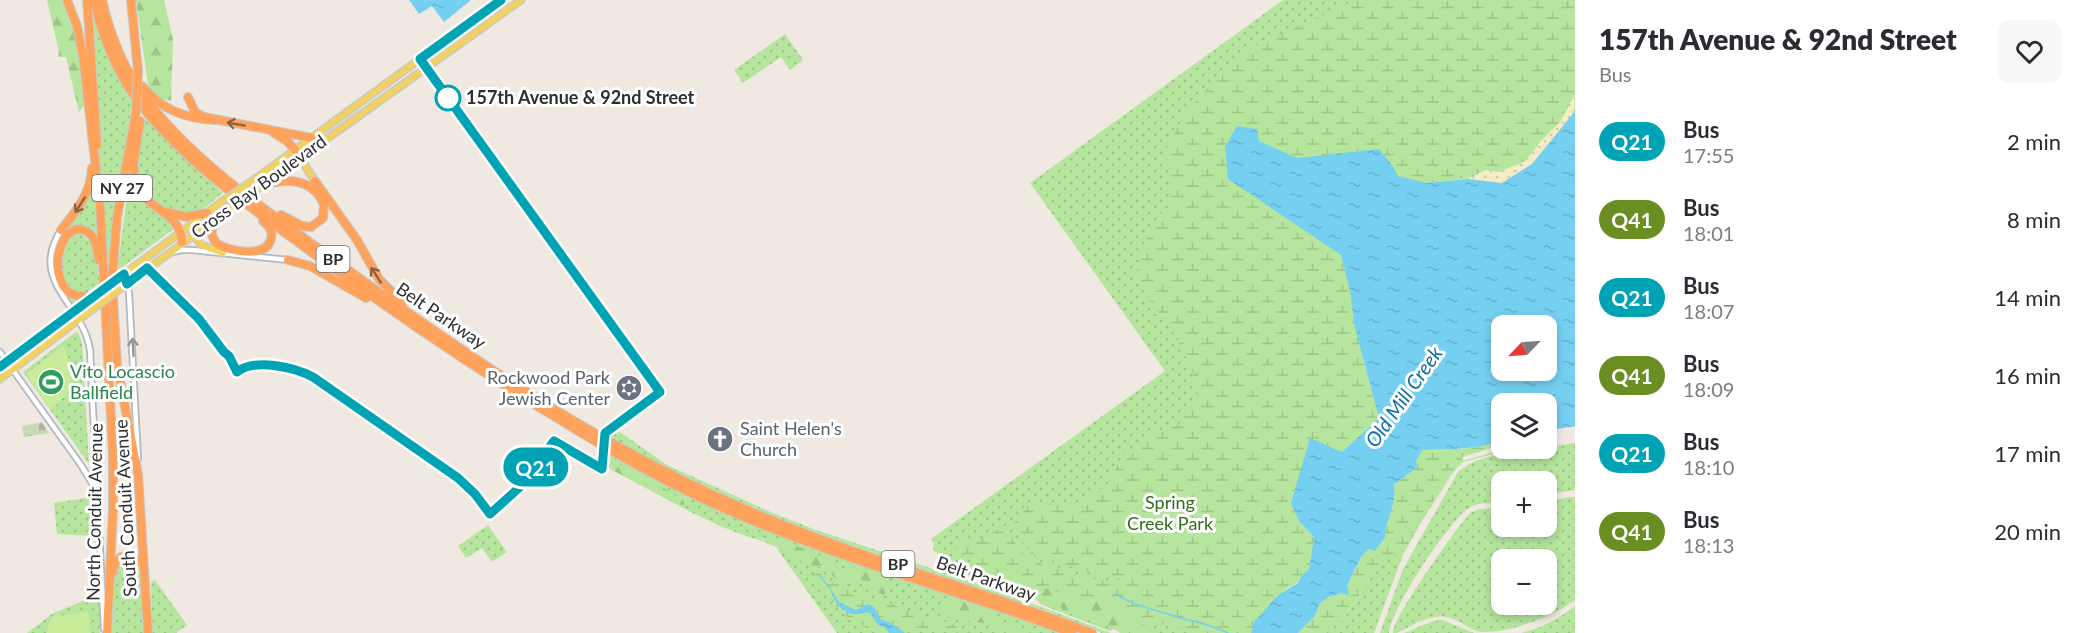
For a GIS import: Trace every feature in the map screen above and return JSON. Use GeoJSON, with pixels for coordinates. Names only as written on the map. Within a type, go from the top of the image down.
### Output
{"type":"FeatureCollection","features":[{"type":"Feature","properties":{"kind":"highway","name":"North Conduit Avenue"},"geometry":{"type":"LineString","coordinates":[[67,0],[80,40],[100,204],[114,469],[106,633]]}},
{"type":"Feature","properties":{"kind":"highway"},"geometry":{"type":"LineString","coordinates":[[87,0],[100,204]]}},
{"type":"Feature","properties":{"kind":"highway","name":"Belt Parkway"},"geometry":{"type":"LineString","coordinates":[[94,0],[110,51],[135,96],[167,134],[227,188],[302,245],[414,326],[514,393],[610,446],[681,481],[779,524],[1092,633]]}},
{"type":"Feature","properties":{"kind":"highway"},"geometry":{"type":"LineString","coordinates":[[102,0],[123,53],[140,82],[158,102],[182,115],[312,138]]}},
{"type":"Feature","properties":{"kind":"highway","name":"Belt Parkway"},"geometry":{"type":"LineString","coordinates":[[102,0],[117,48],[140,91],[186,143],[236,186],[331,258],[588,434]]}},
{"type":"Feature","properties":{"kind":"highway","name":"NY 27"},"geometry":{"type":"LineString","coordinates":[[131,0],[140,74],[138,115],[117,217],[112,280],[117,365],[138,474]]}},
{"type":"Feature","properties":{"kind":"highway"},"geometry":{"type":"LineString","coordinates":[[182,115],[188,110],[188,97],[197,113],[214,120]]}},
{"type":"Feature","properties":{"kind":"highway"},"geometry":{"type":"LineString","coordinates":[[138,115],[135,180],[143,196],[176,222],[181,231],[182,242]]}},
{"type":"Feature","properties":{"kind":"highway"},"geometry":{"type":"LineString","coordinates":[[258,128],[282,137],[295,150]]}},
{"type":"Feature","properties":{"kind":"highway"},"geometry":{"type":"LineString","coordinates":[[61,230],[82,203],[88,188],[92,173],[91,134]]}},
{"type":"Feature","properties":{"kind":"highway"},"geometry":{"type":"LineString","coordinates":[[236,186],[302,226],[314,226],[322,218],[324,208],[322,201],[314,190],[304,184],[286,180],[262,185]]}},
{"type":"Feature","properties":{"kind":"highway"},"geometry":{"type":"LineString","coordinates":[[315,181],[357,240],[381,282],[433,330]]}},
{"type":"Feature","properties":{"kind":"highway"},"geometry":{"type":"LineString","coordinates":[[226,212],[212,229],[212,236],[217,244],[252,251],[261,250],[268,244],[271,234],[268,225],[227,188]]}},
{"type":"Feature","properties":{"kind":"highway"},"geometry":{"type":"LineString","coordinates":[[161,210],[183,217],[207,213]]}},
{"type":"Feature","properties":{"kind":"highway"},"geometry":{"type":"LineString","coordinates":[[95,295],[73,294],[66,290],[61,281],[60,252],[69,232],[82,229],[92,236],[104,284]]}},
{"type":"Feature","properties":{"kind":"highway"},"geometry":{"type":"LineString","coordinates":[[288,261],[306,264],[319,270],[414,326]]}},
{"type":"Feature","properties":{"kind":"highway","name":"Belt Parkway"},"geometry":{"type":"LineString","coordinates":[[610,446],[677,487],[764,525],[1071,633]]}},
{"type":"Feature","properties":{"kind":"highway","name":"South Conduit Avenue"},"geometry":{"type":"LineString","coordinates":[[138,474],[148,633]]}},
{"type":"Feature","properties":{"kind":"highway"},"geometry":{"type":"LineString","coordinates":[[108,590],[114,566],[119,559],[130,556],[143,564]]}},
{"type":"Feature","properties":{"kind":"main road","name":"Cross Bay Boulevard"},"geometry":{"type":"LineString","coordinates":[[0,367],[181,231],[501,0]]}},
{"type":"Feature","properties":{"kind":"main road","name":"Cross Bay Boulevard"},"geometry":{"type":"LineString","coordinates":[[0,379],[182,242],[521,0]]}},
{"type":"Feature","properties":{"kind":"main road"},"geometry":{"type":"LineString","coordinates":[[378,101],[380,96],[417,68],[420,59]]}},
{"type":"Feature","properties":{"kind":"main road"},"geometry":{"type":"LineString","coordinates":[[295,150],[315,181]]}},
{"type":"Feature","properties":{"kind":"main road"},"geometry":{"type":"LineString","coordinates":[[190,225],[192,235],[201,245],[223,253]]}},
{"type":"Feature","properties":{"kind":"street","name":"North Conduit Avenue"},"geometry":{"type":"LineString","coordinates":[[61,230],[52,249],[51,271],[56,287],[86,332],[90,350],[106,633]]}},
{"type":"Feature","properties":{"kind":"street"},"geometry":{"type":"LineString","coordinates":[[166,254],[182,250],[288,261]]}},
{"type":"Feature","properties":{"kind":"street","name":"South Conduit Avenue"},"geometry":{"type":"LineString","coordinates":[[121,276],[127,284],[131,315],[138,474]]}},
{"type":"Feature","properties":{"kind":"street"},"geometry":{"type":"LineString","coordinates":[[0,352],[98,493]]}},
{"type":"Feature","properties":{"kind":"green space"},"geometry":{"type":"Polygon","coordinates":[[[47,0],[62,0],[78,43],[86,103],[79,112],[66,57],[58,57],[59,52],[47,0]]]}},
{"type":"Feature","properties":{"kind":"green space"},"geometry":{"type":"Polygon","coordinates":[[[136,0],[164,0],[173,40],[171,101],[159,98],[148,85],[136,0]]]}},
{"type":"Feature","properties":{"kind":"green space","name":"Spring Creek Park"},"geometry":{"type":"Polygon","coordinates":[[[1283,0],[1575,0],[1575,111],[1501,183],[1467,179],[1427,183],[1251,633],[1123,633],[1117,628],[1109,631],[1040,604],[1034,597],[1035,600],[1011,589],[1009,591],[969,577],[964,567],[993,579],[962,563],[947,563],[933,550],[934,544],[931,539],[1165,371],[1030,183],[1283,0]]]}},
{"type":"Feature","properties":{"kind":"green space","name":"Spring Creek Park"},"geometry":{"type":"Polygon","coordinates":[[[1356,0],[1575,0],[1575,94],[1560,122],[1540,142],[1526,161],[1499,172],[1486,170],[1467,179],[1466,175],[1427,183],[1398,176],[1379,149],[1297,158],[1259,141],[1256,129],[1237,126],[1225,147],[1228,179],[1341,255],[1351,295],[1354,324],[1379,418],[1342,452],[1310,438],[1299,521],[1314,537],[1309,569],[1301,576],[1299,582],[1273,600],[1251,629],[1251,633],[1190,633],[1190,630],[1177,627],[1172,622],[1165,625],[1159,622],[1153,626],[1141,624],[1103,598],[1094,597],[1083,600],[968,564],[972,562],[971,558],[956,553],[950,548],[959,549],[962,541],[981,539],[1006,525],[1019,549],[1032,560],[1070,573],[1119,584],[1119,578],[1089,572],[1031,554],[1021,541],[1013,524],[1028,506],[1046,503],[1079,504],[1107,485],[1124,453],[1155,434],[1183,422],[1198,395],[1192,370],[1174,333],[1135,277],[1142,247],[1172,194],[1165,151],[1185,114],[1206,90],[1255,46],[1356,0]]]}},
{"type":"Feature","properties":{"kind":"green space"},"geometry":{"type":"Polygon","coordinates":[[[93,11],[114,71],[132,102],[109,261],[106,260],[90,12],[93,11]]]}},
{"type":"Feature","properties":{"kind":"green space"},"geometry":{"type":"Polygon","coordinates":[[[785,34],[803,60],[790,70],[781,57],[743,83],[734,70],[785,34]]]}},
{"type":"Feature","properties":{"kind":"green space"},"geometry":{"type":"Polygon","coordinates":[[[143,117],[223,193],[196,213],[183,215],[166,210],[151,200],[141,186],[137,172],[143,117]]]}},
{"type":"Feature","properties":{"kind":"green space"},"geometry":{"type":"Polygon","coordinates":[[[130,173],[132,173],[141,199],[175,228],[117,271],[130,173]]]}},
{"type":"Feature","properties":{"kind":"green space"},"geometry":{"type":"Polygon","coordinates":[[[92,186],[96,196],[98,241],[75,226],[64,236],[60,251],[60,283],[81,298],[72,304],[60,285],[55,269],[55,255],[58,243],[92,186]]]}},
{"type":"Feature","properties":{"kind":"green space"},"geometry":{"type":"Polygon","coordinates":[[[76,233],[88,240],[92,246],[98,268],[100,283],[86,293],[75,290],[67,284],[60,267],[63,247],[76,233]]]}},
{"type":"Feature","properties":{"kind":"green space"},"geometry":{"type":"Polygon","coordinates":[[[77,331],[82,342],[89,464],[23,372],[77,331]]]}},
{"type":"Feature","properties":{"kind":"green space","name":"Vito Locascio Ballfield"},"geometry":{"type":"Polygon","coordinates":[[[63,346],[68,356],[71,381],[66,394],[51,410],[26,374],[63,346]]]}},
{"type":"Feature","properties":{"kind":"green space"},"geometry":{"type":"Polygon","coordinates":[[[42,422],[49,433],[24,437],[22,426],[42,422]]]}},
{"type":"Feature","properties":{"kind":"green space"},"geometry":{"type":"Polygon","coordinates":[[[617,430],[667,465],[773,513],[816,530],[993,589],[1111,633],[1102,633],[1050,612],[817,534],[710,491],[611,439],[617,430]]]}},
{"type":"Feature","properties":{"kind":"green space"},"geometry":{"type":"Polygon","coordinates":[[[1575,443],[1575,490],[1557,493],[1557,471],[1491,471],[1491,503],[1474,506],[1457,519],[1409,587],[1392,621],[1389,633],[1380,633],[1403,569],[1458,472],[1466,466],[1491,456],[1491,459],[1557,459],[1557,446],[1575,443]]]}},
{"type":"Feature","properties":{"kind":"green space"},"geometry":{"type":"Polygon","coordinates":[[[1491,444],[1491,448],[1462,457],[1463,461],[1446,482],[1410,538],[1399,552],[1377,568],[1341,622],[1336,623],[1329,633],[1298,633],[1315,616],[1320,603],[1341,593],[1347,587],[1361,557],[1369,549],[1375,550],[1382,541],[1393,505],[1394,485],[1417,467],[1416,462],[1422,450],[1472,448],[1491,444]]]}},
{"type":"Feature","properties":{"kind":"green space"},"geometry":{"type":"Polygon","coordinates":[[[1491,453],[1491,455],[1463,462],[1457,469],[1463,461],[1491,453]]]}},
{"type":"Feature","properties":{"kind":"green space"},"geometry":{"type":"Polygon","coordinates":[[[610,454],[759,528],[1064,633],[837,633],[778,550],[782,538],[777,540],[764,538],[762,541],[703,518],[609,468],[610,454]]]}},
{"type":"Feature","properties":{"kind":"green space"},"geometry":{"type":"Polygon","coordinates":[[[610,454],[620,464],[639,472],[684,501],[684,505],[677,504],[612,470],[609,465],[610,454]]]}},
{"type":"Feature","properties":{"kind":"green space"},"geometry":{"type":"Polygon","coordinates":[[[1451,476],[1403,555],[1374,633],[1329,633],[1336,623],[1344,618],[1377,568],[1384,560],[1403,548],[1436,495],[1451,476]]]}},
{"type":"Feature","properties":{"kind":"green space"},"geometry":{"type":"Polygon","coordinates":[[[91,497],[93,536],[57,534],[54,503],[91,497]]]}},
{"type":"Feature","properties":{"kind":"green space"},"geometry":{"type":"Polygon","coordinates":[[[1575,497],[1575,600],[1557,611],[1557,549],[1491,549],[1491,615],[1549,615],[1517,627],[1492,632],[1480,632],[1454,619],[1436,617],[1393,633],[1403,610],[1439,554],[1470,513],[1479,509],[1491,508],[1491,537],[1557,537],[1557,500],[1575,497]]]}},
{"type":"Feature","properties":{"kind":"green space"},"geometry":{"type":"Polygon","coordinates":[[[488,525],[507,552],[492,562],[482,548],[466,558],[458,546],[488,525]]]}},
{"type":"Feature","properties":{"kind":"green space"},"geometry":{"type":"Polygon","coordinates":[[[767,537],[777,540],[780,537],[785,538],[843,570],[856,566],[862,567],[882,575],[884,581],[889,584],[884,595],[858,582],[844,583],[826,568],[808,565],[762,541],[767,537]]]}},
{"type":"Feature","properties":{"kind":"green space"},"geometry":{"type":"Polygon","coordinates":[[[130,558],[139,565],[143,633],[109,633],[114,570],[120,561],[130,558]]]}},
{"type":"Feature","properties":{"kind":"green space"},"geometry":{"type":"Polygon","coordinates":[[[968,564],[1083,600],[1095,596],[1103,597],[1114,603],[1133,620],[1159,633],[1120,633],[1108,625],[1098,624],[1062,610],[1061,606],[1057,608],[1041,602],[1025,590],[968,564]]]}},
{"type":"Feature","properties":{"kind":"green space"},"geometry":{"type":"Polygon","coordinates":[[[819,573],[833,583],[863,596],[887,602],[926,619],[949,622],[964,632],[971,633],[918,631],[905,633],[891,623],[880,619],[874,607],[868,604],[856,610],[852,609],[839,601],[833,591],[838,603],[845,611],[854,614],[871,613],[878,625],[884,627],[889,633],[880,633],[880,630],[876,628],[870,632],[840,611],[820,587],[806,575],[819,573]]]}},
{"type":"Feature","properties":{"kind":"green space"},"geometry":{"type":"Polygon","coordinates":[[[155,580],[187,625],[176,633],[152,633],[151,582],[155,580]]]}},
{"type":"Feature","properties":{"kind":"green space"},"geometry":{"type":"Polygon","coordinates":[[[99,594],[100,633],[27,633],[52,614],[99,594]]]}},
{"type":"Feature","properties":{"kind":"green space"},"geometry":{"type":"Polygon","coordinates":[[[954,600],[997,615],[1006,624],[1025,632],[1040,633],[1007,633],[990,624],[950,619],[937,612],[940,605],[954,600]]]}},
{"type":"Feature","properties":{"kind":"green space"},"geometry":{"type":"Polygon","coordinates":[[[1575,606],[1575,633],[1521,633],[1550,622],[1575,606]]]}},
{"type":"Feature","properties":{"kind":"green space"},"geometry":{"type":"Polygon","coordinates":[[[87,612],[90,633],[46,633],[52,617],[87,612]]]}},
{"type":"Feature","properties":{"kind":"green space"},"geometry":{"type":"Polygon","coordinates":[[[1442,620],[1474,633],[1404,633],[1433,621],[1442,620]]]}},
{"type":"Feature","properties":{"kind":"sand"},"geometry":{"type":"Polygon","coordinates":[[[1575,94],[1574,114],[1532,164],[1501,183],[1467,179],[1486,170],[1499,172],[1526,161],[1540,142],[1560,122],[1575,94]]]}},
{"type":"Feature","properties":{"kind":"water"},"geometry":{"type":"Polygon","coordinates":[[[409,0],[471,0],[444,22],[432,6],[419,14],[409,0]]]}},
{"type":"Feature","properties":{"kind":"water","name":"Old Mill Creek"},"geometry":{"type":"Polygon","coordinates":[[[1575,111],[1575,426],[1557,429],[1557,393],[1491,393],[1491,444],[1472,448],[1422,450],[1416,462],[1417,467],[1394,485],[1394,500],[1385,537],[1375,551],[1369,549],[1361,557],[1347,586],[1348,595],[1341,593],[1320,603],[1315,616],[1298,633],[1251,633],[1255,620],[1274,599],[1299,582],[1301,576],[1309,569],[1314,537],[1299,521],[1291,503],[1310,438],[1342,452],[1379,418],[1354,324],[1351,295],[1341,255],[1228,179],[1225,147],[1237,126],[1257,129],[1259,141],[1297,158],[1379,149],[1398,176],[1427,183],[1467,179],[1502,183],[1532,164],[1575,111]]]}},
{"type":"Feature","properties":{"kind":"water"},"geometry":{"type":"Polygon","coordinates":[[[830,588],[839,602],[856,610],[868,604],[874,607],[880,619],[891,623],[905,633],[889,633],[884,627],[878,625],[867,612],[853,614],[843,610],[835,601],[830,588]]]}},
{"type":"Feature","properties":{"kind":"waterway"},"geometry":{"type":"LineString","coordinates":[[819,575],[830,588]]}},
{"type":"Feature","properties":{"kind":"waterway"},"geometry":{"type":"LineString","coordinates":[[1115,594],[1132,603],[1228,633]]}},
{"type":"Feature","properties":{"kind":"bus line","name":"Q21"},"geometry":{"type":"LineString","coordinates":[[0,367],[124,274],[127,284],[147,268],[206,327],[229,356],[237,372],[239,369],[244,370],[261,364],[286,367],[313,377],[458,478],[475,494],[490,514],[520,487],[554,441],[602,469],[605,433],[660,392],[420,59],[501,0]]}},
{"type":"Feature","properties":{"kind":"place","name":"157th Avenue & 92nd Street"},"geometry":{"type":"Point","coordinates":[448,98]}},
{"type":"Feature","properties":{"kind":"place","name":"Vito Locascio Ballfield"},"geometry":{"type":"Point","coordinates":[51,382]}},
{"type":"Feature","properties":{"kind":"place","name":"Rockwood Park Jewish Center"},"geometry":{"type":"Point","coordinates":[629,388]}},
{"type":"Feature","properties":{"kind":"place","name":"Saint Helen's Church"},"geometry":{"type":"Point","coordinates":[720,439]}}]}
